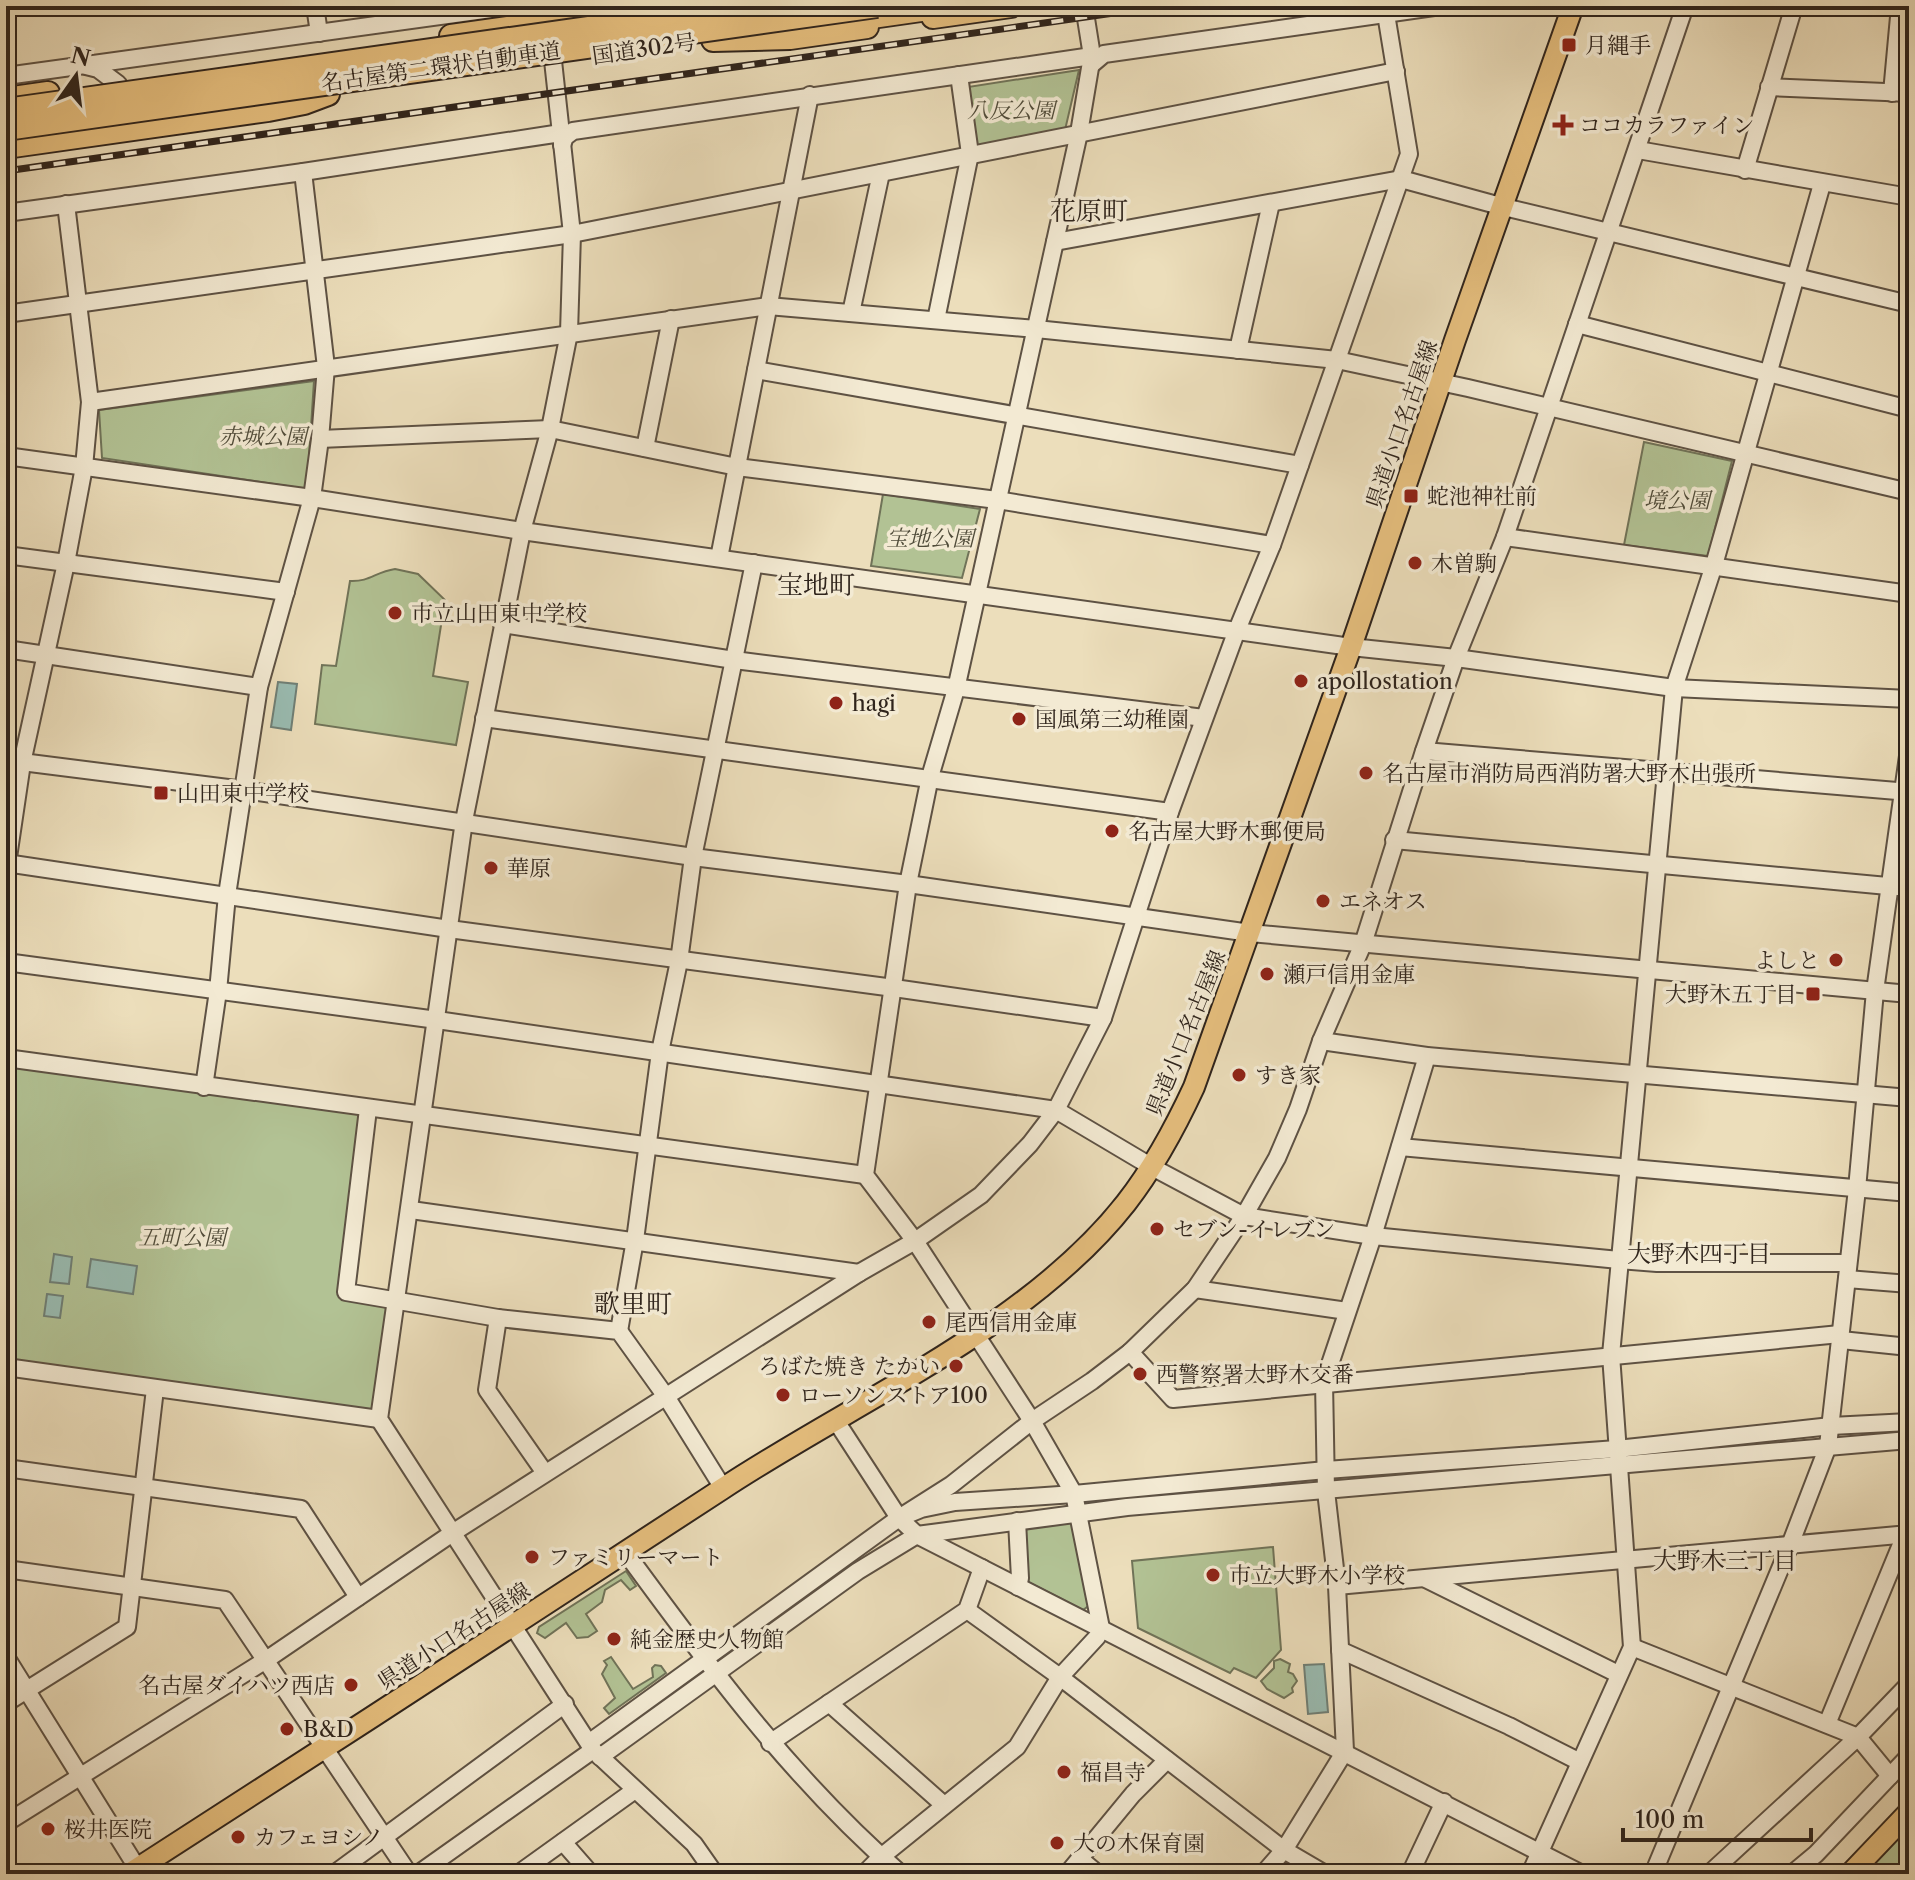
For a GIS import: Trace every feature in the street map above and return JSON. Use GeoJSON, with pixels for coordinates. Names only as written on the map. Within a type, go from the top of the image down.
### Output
{"type":"FeatureCollection","features":[{"type":"Feature","properties":{"kind":"highway","name":"国道302号"},"geometry":{"type":"LineString","coordinates":[[6,99],[444,37],[548,14],[662,6]]}},
{"type":"Feature","properties":{"kind":"highway","name":"名古屋第二環状自動車道"},"geometry":{"type":"LineString","coordinates":[[6,110],[744,6]]}},
{"type":"Feature","properties":{"kind":"highway","name":"名古屋第二環状自動車道"},"geometry":{"type":"LineString","coordinates":[[6,129],[877,6]]}},
{"type":"Feature","properties":{"kind":"highway","name":"国道302号"},"geometry":{"type":"LineString","coordinates":[[6,140],[713,40],[950,10],[1011,6]]}},
{"type":"Feature","properties":{"kind":"highway"},"geometry":{"type":"LineString","coordinates":[[6,147],[268,110],[304,103],[328,94]]}},
{"type":"Feature","properties":{"kind":"main road","name":"県道小口名古屋線"},"geometry":{"type":"LineString","coordinates":[[136,1872],[723,1488],[976,1334],[1083,1251],[1126,1203],[1152,1167],[1194,1087],[1351,647],[1573,6]]}},
{"type":"Feature","properties":{"kind":"main road"},"geometry":{"type":"LineString","coordinates":[[1850,1874],[1909,1812]]}},
{"type":"Feature","properties":{"kind":"street"},"geometry":{"type":"LineString","coordinates":[[315,6],[319,33]]}},
{"type":"Feature","properties":{"kind":"street"},"geometry":{"type":"LineString","coordinates":[[7,77],[513,6]]}},
{"type":"Feature","properties":{"kind":"street"},"geometry":{"type":"LineString","coordinates":[[865,1175],[908,884],[930,777],[956,689],[1079,133],[1092,61],[1084,6]]}},
{"type":"Feature","properties":{"kind":"street"},"geometry":{"type":"LineString","coordinates":[[6,213],[562,139],[573,131],[810,95],[1092,61],[1104,54],[1441,6]]}},
{"type":"Feature","properties":{"kind":"street"},"geometry":{"type":"LineString","coordinates":[[594,1750],[703,1659],[899,1518],[951,1485],[1032,1421],[1130,1352],[1195,1289],[1244,1216],[1277,1158],[1293,1122],[1321,1041],[1363,944],[1424,751],[1456,658],[1505,537],[1685,6]]}},
{"type":"Feature","properties":{"kind":"street"},"geometry":{"type":"LineString","coordinates":[[1745,170],[1794,6]]}},
{"type":"Feature","properties":{"kind":"street"},"geometry":{"type":"LineString","coordinates":[[1769,87],[1901,93],[1900,6]]}},
{"type":"Feature","properties":{"kind":"street"},"geometry":{"type":"LineString","coordinates":[[548,14],[572,234],[569,333],[550,429],[522,531],[464,821],[379,1419],[594,1750],[694,1844],[715,1874]]}},
{"type":"Feature","properties":{"kind":"street"},"geometry":{"type":"LineString","coordinates":[[6,1823],[266,1660],[545,1473],[859,1273],[915,1241],[981,1195],[1030,1144],[1056,1110],[1103,1018],[1117,983],[1135,916],[1170,812],[1272,545],[1409,154],[1386,14]]}},
{"type":"Feature","properties":{"kind":"street"},"geometry":{"type":"LineString","coordinates":[[413,20],[444,37]]}},
{"type":"Feature","properties":{"kind":"street"},"geometry":{"type":"LineString","coordinates":[[84,65],[95,67],[118,84]]}},
{"type":"Feature","properties":{"kind":"street"},"geometry":{"type":"LineString","coordinates":[[6,314],[572,234],[1396,71]]}},
{"type":"Feature","properties":{"kind":"street"},"geometry":{"type":"LineString","coordinates":[[936,320],[970,154],[959,75]]}},
{"type":"Feature","properties":{"kind":"street"},"geometry":{"type":"LineString","coordinates":[[719,558],[810,95]]}},
{"type":"Feature","properties":{"kind":"street"},"geometry":{"type":"LineString","coordinates":[[1638,150],[1909,197]]}},
{"type":"Feature","properties":{"kind":"street"},"geometry":{"type":"LineString","coordinates":[[204,1087],[218,991],[227,895],[259,687],[312,498],[320,439],[326,367],[303,172]]}},
{"type":"Feature","properties":{"kind":"street"},"geometry":{"type":"LineString","coordinates":[[851,313],[881,173]]}},
{"type":"Feature","properties":{"kind":"street"},"geometry":{"type":"LineString","coordinates":[[1055,242],[1401,179],[1504,207],[1909,304]]}},
{"type":"Feature","properties":{"kind":"street"},"geometry":{"type":"LineString","coordinates":[[1530,1874],[1632,1647],[1611,1355],[1674,688],[1714,565],[1822,184]]}},
{"type":"Feature","properties":{"kind":"street"},"geometry":{"type":"LineString","coordinates":[[1238,350],[1271,203]]}},
{"type":"Feature","properties":{"kind":"street"},"geometry":{"type":"LineString","coordinates":[[6,871],[14,761],[45,654],[66,563],[84,467],[90,402],[66,204]]}},
{"type":"Feature","properties":{"kind":"street"},"geometry":{"type":"LineString","coordinates":[[90,402],[768,306],[1036,329],[1337,360],[1909,492]]}},
{"type":"Feature","properties":{"kind":"street"},"geometry":{"type":"LineString","coordinates":[[645,448],[671,319]]}},
{"type":"Feature","properties":{"kind":"street"},"geometry":{"type":"LineString","coordinates":[[1577,324],[1909,409]]}},
{"type":"Feature","properties":{"kind":"street"},"geometry":{"type":"LineString","coordinates":[[756,370],[1300,465]]}},
{"type":"Feature","properties":{"kind":"street"},"geometry":{"type":"LineString","coordinates":[[320,439],[550,429],[737,467],[997,500],[1272,545]]}},
{"type":"Feature","properties":{"kind":"street"},"geometry":{"type":"LineString","coordinates":[[6,456],[1351,647],[1674,688],[1909,699]]}},
{"type":"Feature","properties":{"kind":"street"},"geometry":{"type":"LineString","coordinates":[[1505,537],[1909,594]]}},
{"type":"Feature","properties":{"kind":"street"},"geometry":{"type":"LineString","coordinates":[[6,555],[286,592]]}},
{"type":"Feature","properties":{"kind":"street"},"geometry":{"type":"LineString","coordinates":[[723,1488],[667,1398],[619,1331],[635,1240],[660,1052],[679,961],[693,857],[754,563]]}},
{"type":"Feature","properties":{"kind":"street"},"geometry":{"type":"LineString","coordinates":[[502,624],[734,660],[1204,718]]}},
{"type":"Feature","properties":{"kind":"street"},"geometry":{"type":"LineString","coordinates":[[6,649],[259,687]]}},
{"type":"Feature","properties":{"kind":"street"},"geometry":{"type":"LineString","coordinates":[[484,718],[1170,812]]}},
{"type":"Feature","properties":{"kind":"street"},"geometry":{"type":"LineString","coordinates":[[1656,1873],[1828,1446],[1857,1189],[1875,991],[1906,792],[1909,749]]}},
{"type":"Feature","properties":{"kind":"street"},"geometry":{"type":"LineString","coordinates":[[1424,751],[1906,792]]}},
{"type":"Feature","properties":{"kind":"street"},"geometry":{"type":"LineString","coordinates":[[14,761],[244,790],[693,857],[1250,933],[1909,994]]}},
{"type":"Feature","properties":{"kind":"street"},"geometry":{"type":"LineString","coordinates":[[1394,840],[1909,888]]}},
{"type":"Feature","properties":{"kind":"street"},"geometry":{"type":"LineString","coordinates":[[6,863],[449,929],[1103,1018]]}},
{"type":"Feature","properties":{"kind":"street"},"geometry":{"type":"LineString","coordinates":[[6,962],[437,1020],[1056,1110],[1152,1167],[1244,1216],[1373,1236],[1619,1260],[1847,1271],[1909,1284]]}},
{"type":"Feature","properties":{"kind":"street"},"geometry":{"type":"LineString","coordinates":[[1321,1041],[1427,1056],[1909,1098]]}},
{"type":"Feature","properties":{"kind":"street"},"geometry":{"type":"LineString","coordinates":[[1263,1874],[1284,1850],[1345,1751],[1337,1586],[1326,1491],[1324,1382],[1373,1236],[1427,1056]]}},
{"type":"Feature","properties":{"kind":"street"},"geometry":{"type":"LineString","coordinates":[[6,1058],[865,1175],[915,1241],[976,1334],[1074,1494],[1101,1628],[1097,1637],[1060,1677],[1017,1747],[864,1874]]}},
{"type":"Feature","properties":{"kind":"street"},"geometry":{"type":"LineString","coordinates":[[368,1109],[346,1292],[498,1318],[619,1331]]}},
{"type":"Feature","properties":{"kind":"street"},"geometry":{"type":"LineString","coordinates":[[1400,1147],[1909,1193]]}},
{"type":"Feature","properties":{"kind":"street"},"geometry":{"type":"LineString","coordinates":[[411,1210],[859,1273]]}},
{"type":"Feature","properties":{"kind":"street"},"geometry":{"type":"LineString","coordinates":[[1195,1289],[1347,1311]]}},
{"type":"Feature","properties":{"kind":"street"},"geometry":{"type":"LineString","coordinates":[[498,1318],[487,1390],[545,1473]]}},
{"type":"Feature","properties":{"kind":"street"},"geometry":{"type":"LineString","coordinates":[[1130,1352],[1173,1399],[1611,1355],[1840,1337],[1909,1347]]}},
{"type":"Feature","properties":{"kind":"street"},"geometry":{"type":"LineString","coordinates":[[6,1367],[379,1419]]}},
{"type":"Feature","properties":{"kind":"street"},"geometry":{"type":"LineString","coordinates":[[6,1703],[127,1627],[155,1389]]}},
{"type":"Feature","properties":{"kind":"street"},"geometry":{"type":"LineString","coordinates":[[836,1421],[899,1518],[917,1535],[1582,1874]]}},
{"type":"Feature","properties":{"kind":"street"},"geometry":{"type":"LineString","coordinates":[[418,1874],[594,1750],[715,1674],[858,1571],[917,1535],[1077,1512],[1326,1491],[1618,1458],[1831,1426],[1909,1422]]}},
{"type":"Feature","properties":{"kind":"street"},"geometry":{"type":"LineString","coordinates":[[899,1518],[921,1509],[955,1502],[1326,1470],[1618,1458],[1909,1440]]}},
{"type":"Feature","properties":{"kind":"street"},"geometry":{"type":"LineString","coordinates":[[6,1468],[301,1509],[358,1597]]}},
{"type":"Feature","properties":{"kind":"street"},"geometry":{"type":"LineString","coordinates":[[1017,1521],[1018,1587]]}},
{"type":"Feature","properties":{"kind":"street"},"geometry":{"type":"LineString","coordinates":[[1337,1586],[1907,1535],[1827,1724]]}},
{"type":"Feature","properties":{"kind":"street"},"geometry":{"type":"LineString","coordinates":[[626,1553],[703,1659],[770,1743],[833,1812],[901,1874]]}},
{"type":"Feature","properties":{"kind":"street"},"geometry":{"type":"LineString","coordinates":[[770,1743],[967,1610],[982,1568]]}},
{"type":"Feature","properties":{"kind":"street"},"geometry":{"type":"LineString","coordinates":[[6,1569],[225,1600],[409,1874]]}},
{"type":"Feature","properties":{"kind":"street"},"geometry":{"type":"LineString","coordinates":[[1425,1578],[1618,1674]]}},
{"type":"Feature","properties":{"kind":"street"},"geometry":{"type":"LineString","coordinates":[[967,1610],[1060,1677],[1284,1850],[1325,1874]]}},
{"type":"Feature","properties":{"kind":"street"},"geometry":{"type":"LineString","coordinates":[[1632,1647],[1858,1737],[1890,1776]]}},
{"type":"Feature","properties":{"kind":"street"},"geometry":{"type":"LineString","coordinates":[[1340,1650],[1509,1726],[1580,1762]]}},
{"type":"Feature","properties":{"kind":"street"},"geometry":{"type":"LineString","coordinates":[[6,1657],[82,1777],[136,1872]]}},
{"type":"Feature","properties":{"kind":"street"},"geometry":{"type":"LineString","coordinates":[[1709,1874],[1858,1737],[1909,1684]]}},
{"type":"Feature","properties":{"kind":"street"},"geometry":{"type":"LineString","coordinates":[[829,1703],[944,1805]]}},
{"type":"Feature","properties":{"kind":"street"},"geometry":{"type":"LineString","coordinates":[[334,1874],[565,1704]]}},
{"type":"Feature","properties":{"kind":"street"},"geometry":{"type":"LineString","coordinates":[[1792,1874],[1816,1854],[1909,1756]]}},
{"type":"Feature","properties":{"kind":"street"},"geometry":{"type":"LineString","coordinates":[[1067,1874],[1133,1794],[1167,1760]]}},
{"type":"Feature","properties":{"kind":"street"},"geometry":{"type":"LineString","coordinates":[[518,1874],[635,1790]]}},
{"type":"Feature","properties":{"kind":"street"},"geometry":{"type":"LineString","coordinates":[[1410,1874],[1444,1802]]}},
{"type":"Feature","properties":{"kind":"street"},"geometry":{"type":"LineString","coordinates":[[563,1842],[591,1874]]}},
{"type":"Feature","properties":{"kind":"street"},"geometry":{"type":"LineString","coordinates":[[1080,1859],[1098,1874]]}},
{"type":"Feature","properties":{"kind":"green space","name":"八反公園"},"geometry":{"type":"Polygon","coordinates":[[[1079,70],[1065,130],[974,146],[968,87],[1079,70]]]}},
{"type":"Feature","properties":{"kind":"green space","name":"赤城公園"},"geometry":{"type":"Polygon","coordinates":[[[314,381],[307,489],[102,458],[99,410],[314,381]]]}},
{"type":"Feature","properties":{"kind":"green space","name":"境公園"},"geometry":{"type":"Polygon","coordinates":[[[1644,442],[1732,461],[1708,556],[1624,545],[1644,442]]]}},
{"type":"Feature","properties":{"kind":"green space","name":"宝地公園"},"geometry":{"type":"Polygon","coordinates":[[[883,494],[980,509],[962,578],[871,566],[883,494]]]}},
{"type":"Feature","properties":{"kind":"green space"},"geometry":{"type":"Polygon","coordinates":[[[395,569],[418,574],[445,600],[433,676],[468,682],[456,745],[315,724],[322,665],[336,666],[350,581],[395,569]]]}},
{"type":"Feature","properties":{"kind":"green space","name":"五町公園"},"geometry":{"type":"Polygon","coordinates":[[[6,1063],[365,1112],[344,1295],[390,1306],[378,1404],[366,1413],[6,1362],[6,1063]]]}},
{"type":"Feature","properties":{"kind":"green space"},"geometry":{"type":"Polygon","coordinates":[[[1076,1517],[1091,1604],[1083,1610],[1026,1581],[1021,1525],[1076,1517]]]}},
{"type":"Feature","properties":{"kind":"green space"},"geometry":{"type":"Polygon","coordinates":[[[1273,1547],[1281,1650],[1256,1678],[1234,1668],[1230,1673],[1138,1628],[1132,1561],[1273,1547]]]}},
{"type":"Feature","properties":{"kind":"green space"},"geometry":{"type":"Polygon","coordinates":[[[626,1571],[636,1586],[630,1590],[621,1580],[605,1590],[602,1602],[586,1614],[597,1631],[588,1637],[577,1638],[566,1623],[545,1638],[537,1633],[539,1627],[626,1571]]]}},
{"type":"Feature","properties":{"kind":"green space"},"geometry":{"type":"Polygon","coordinates":[[[611,1657],[633,1689],[653,1677],[652,1668],[655,1665],[661,1666],[666,1673],[609,1714],[604,1708],[615,1698],[602,1674],[607,1665],[604,1661],[611,1657]]]}},
{"type":"Feature","properties":{"kind":"green space"},"geometry":{"type":"Polygon","coordinates":[[[1280,1659],[1290,1664],[1288,1672],[1297,1681],[1293,1692],[1284,1698],[1267,1689],[1261,1681],[1274,1668],[1274,1661],[1280,1659]]]}},
{"type":"Feature","properties":{"kind":"green space"},"geometry":{"type":"Polygon","coordinates":[[[1909,1819],[1909,1874],[1859,1874],[1909,1819]]]}},
{"type":"Feature","properties":{"kind":"water"},"geometry":{"type":"Polygon","coordinates":[[[278,682],[297,684],[291,730],[271,727],[278,682]]]}},
{"type":"Feature","properties":{"kind":"water"},"geometry":{"type":"Polygon","coordinates":[[[54,1254],[72,1257],[69,1284],[50,1282],[54,1254]]]}},
{"type":"Feature","properties":{"kind":"water"},"geometry":{"type":"Polygon","coordinates":[[[91,1259],[137,1266],[133,1294],[87,1287],[91,1259]]]}},
{"type":"Feature","properties":{"kind":"water"},"geometry":{"type":"Polygon","coordinates":[[[47,1294],[63,1296],[60,1318],[44,1316],[47,1294]]]}},
{"type":"Feature","properties":{"kind":"water"},"geometry":{"type":"Polygon","coordinates":[[[1324,1664],[1328,1712],[1308,1714],[1304,1665],[1324,1664]]]}},
{"type":"Feature","properties":{"kind":"railway"},"geometry":{"type":"LineString","coordinates":[[6,171],[1163,6]]}},
{"type":"Feature","properties":{"kind":"place","name":"月縄手"},"geometry":{"type":"Point","coordinates":[1569,45]}},
{"type":"Feature","properties":{"kind":"place","name":"ココカラファイン"},"geometry":{"type":"Point","coordinates":[1563,125]}},
{"type":"Feature","properties":{"kind":"place","name":"蛇池神社前"},"geometry":{"type":"Point","coordinates":[1411,496]}},
{"type":"Feature","properties":{"kind":"place","name":"木曽駒"},"geometry":{"type":"Point","coordinates":[1415,563]}},
{"type":"Feature","properties":{"kind":"place","name":"市立山田東中学校"},"geometry":{"type":"Point","coordinates":[395,613]}},
{"type":"Feature","properties":{"kind":"place","name":"apollostation"},"geometry":{"type":"Point","coordinates":[1301,681]}},
{"type":"Feature","properties":{"kind":"place","name":"hagi"},"geometry":{"type":"Point","coordinates":[836,703]}},
{"type":"Feature","properties":{"kind":"place","name":"国風第三幼稚園"},"geometry":{"type":"Point","coordinates":[1019,719]}},
{"type":"Feature","properties":{"kind":"place","name":"名古屋市消防局西消防署大野木出張所"},"geometry":{"type":"Point","coordinates":[1366,773]}},
{"type":"Feature","properties":{"kind":"place","name":"山田東中学校"},"geometry":{"type":"Point","coordinates":[161,793]}},
{"type":"Feature","properties":{"kind":"place","name":"名古屋大野木郵便局"},"geometry":{"type":"Point","coordinates":[1112,831]}},
{"type":"Feature","properties":{"kind":"place","name":"華原"},"geometry":{"type":"Point","coordinates":[491,868]}},
{"type":"Feature","properties":{"kind":"place","name":"エネオス"},"geometry":{"type":"Point","coordinates":[1323,901]}},
{"type":"Feature","properties":{"kind":"place","name":"よしと"},"geometry":{"type":"Point","coordinates":[1836,960]}},
{"type":"Feature","properties":{"kind":"place","name":"瀬戸信用金庫"},"geometry":{"type":"Point","coordinates":[1267,974]}},
{"type":"Feature","properties":{"kind":"place","name":"大野木五丁目"},"geometry":{"type":"Point","coordinates":[1813,994]}},
{"type":"Feature","properties":{"kind":"place","name":"すき家"},"geometry":{"type":"Point","coordinates":[1239,1075]}},
{"type":"Feature","properties":{"kind":"place","name":"セブン-イレブン"},"geometry":{"type":"Point","coordinates":[1157,1229]}},
{"type":"Feature","properties":{"kind":"place","name":"尾西信用金庫"},"geometry":{"type":"Point","coordinates":[929,1322]}},
{"type":"Feature","properties":{"kind":"place","name":"ろばた焼き たかい"},"geometry":{"type":"Point","coordinates":[956,1366]}},
{"type":"Feature","properties":{"kind":"place","name":"西警察署大野木交番"},"geometry":{"type":"Point","coordinates":[1140,1374]}},
{"type":"Feature","properties":{"kind":"place","name":"ローソンストア100"},"geometry":{"type":"Point","coordinates":[783,1395]}},
{"type":"Feature","properties":{"kind":"place","name":"ファミリーマート"},"geometry":{"type":"Point","coordinates":[532,1557]}},
{"type":"Feature","properties":{"kind":"place","name":"市立大野木小学校"},"geometry":{"type":"Point","coordinates":[1213,1575]}},
{"type":"Feature","properties":{"kind":"place","name":"純金歴史人物館"},"geometry":{"type":"Point","coordinates":[614,1639]}},
{"type":"Feature","properties":{"kind":"place","name":"名古屋ダイハツ西店"},"geometry":{"type":"Point","coordinates":[351,1685]}},
{"type":"Feature","properties":{"kind":"place","name":"B&D"},"geometry":{"type":"Point","coordinates":[287,1729]}},
{"type":"Feature","properties":{"kind":"place","name":"福昌寺"},"geometry":{"type":"Point","coordinates":[1064,1772]}},
{"type":"Feature","properties":{"kind":"place","name":"桜井医院"},"geometry":{"type":"Point","coordinates":[48,1829]}},
{"type":"Feature","properties":{"kind":"place","name":"カフェヨシノ"},"geometry":{"type":"Point","coordinates":[238,1837]}},
{"type":"Feature","properties":{"kind":"place","name":"大の木保育園"},"geometry":{"type":"Point","coordinates":[1057,1843]}},
{"type":"Feature","properties":{"kind":"district","name":"花原町"},"geometry":{"type":"Point","coordinates":[1089,211]}},
{"type":"Feature","properties":{"kind":"district","name":"宝地町"},"geometry":{"type":"Point","coordinates":[816,585]}},
{"type":"Feature","properties":{"kind":"district","name":"大野木四丁目"},"geometry":{"type":"Point","coordinates":[1699,1253]}},
{"type":"Feature","properties":{"kind":"district","name":"歌里町"},"geometry":{"type":"Point","coordinates":[633,1304]}},
{"type":"Feature","properties":{"kind":"district","name":"大野木三丁目"},"geometry":{"type":"Point","coordinates":[1725,1560]}}]}
